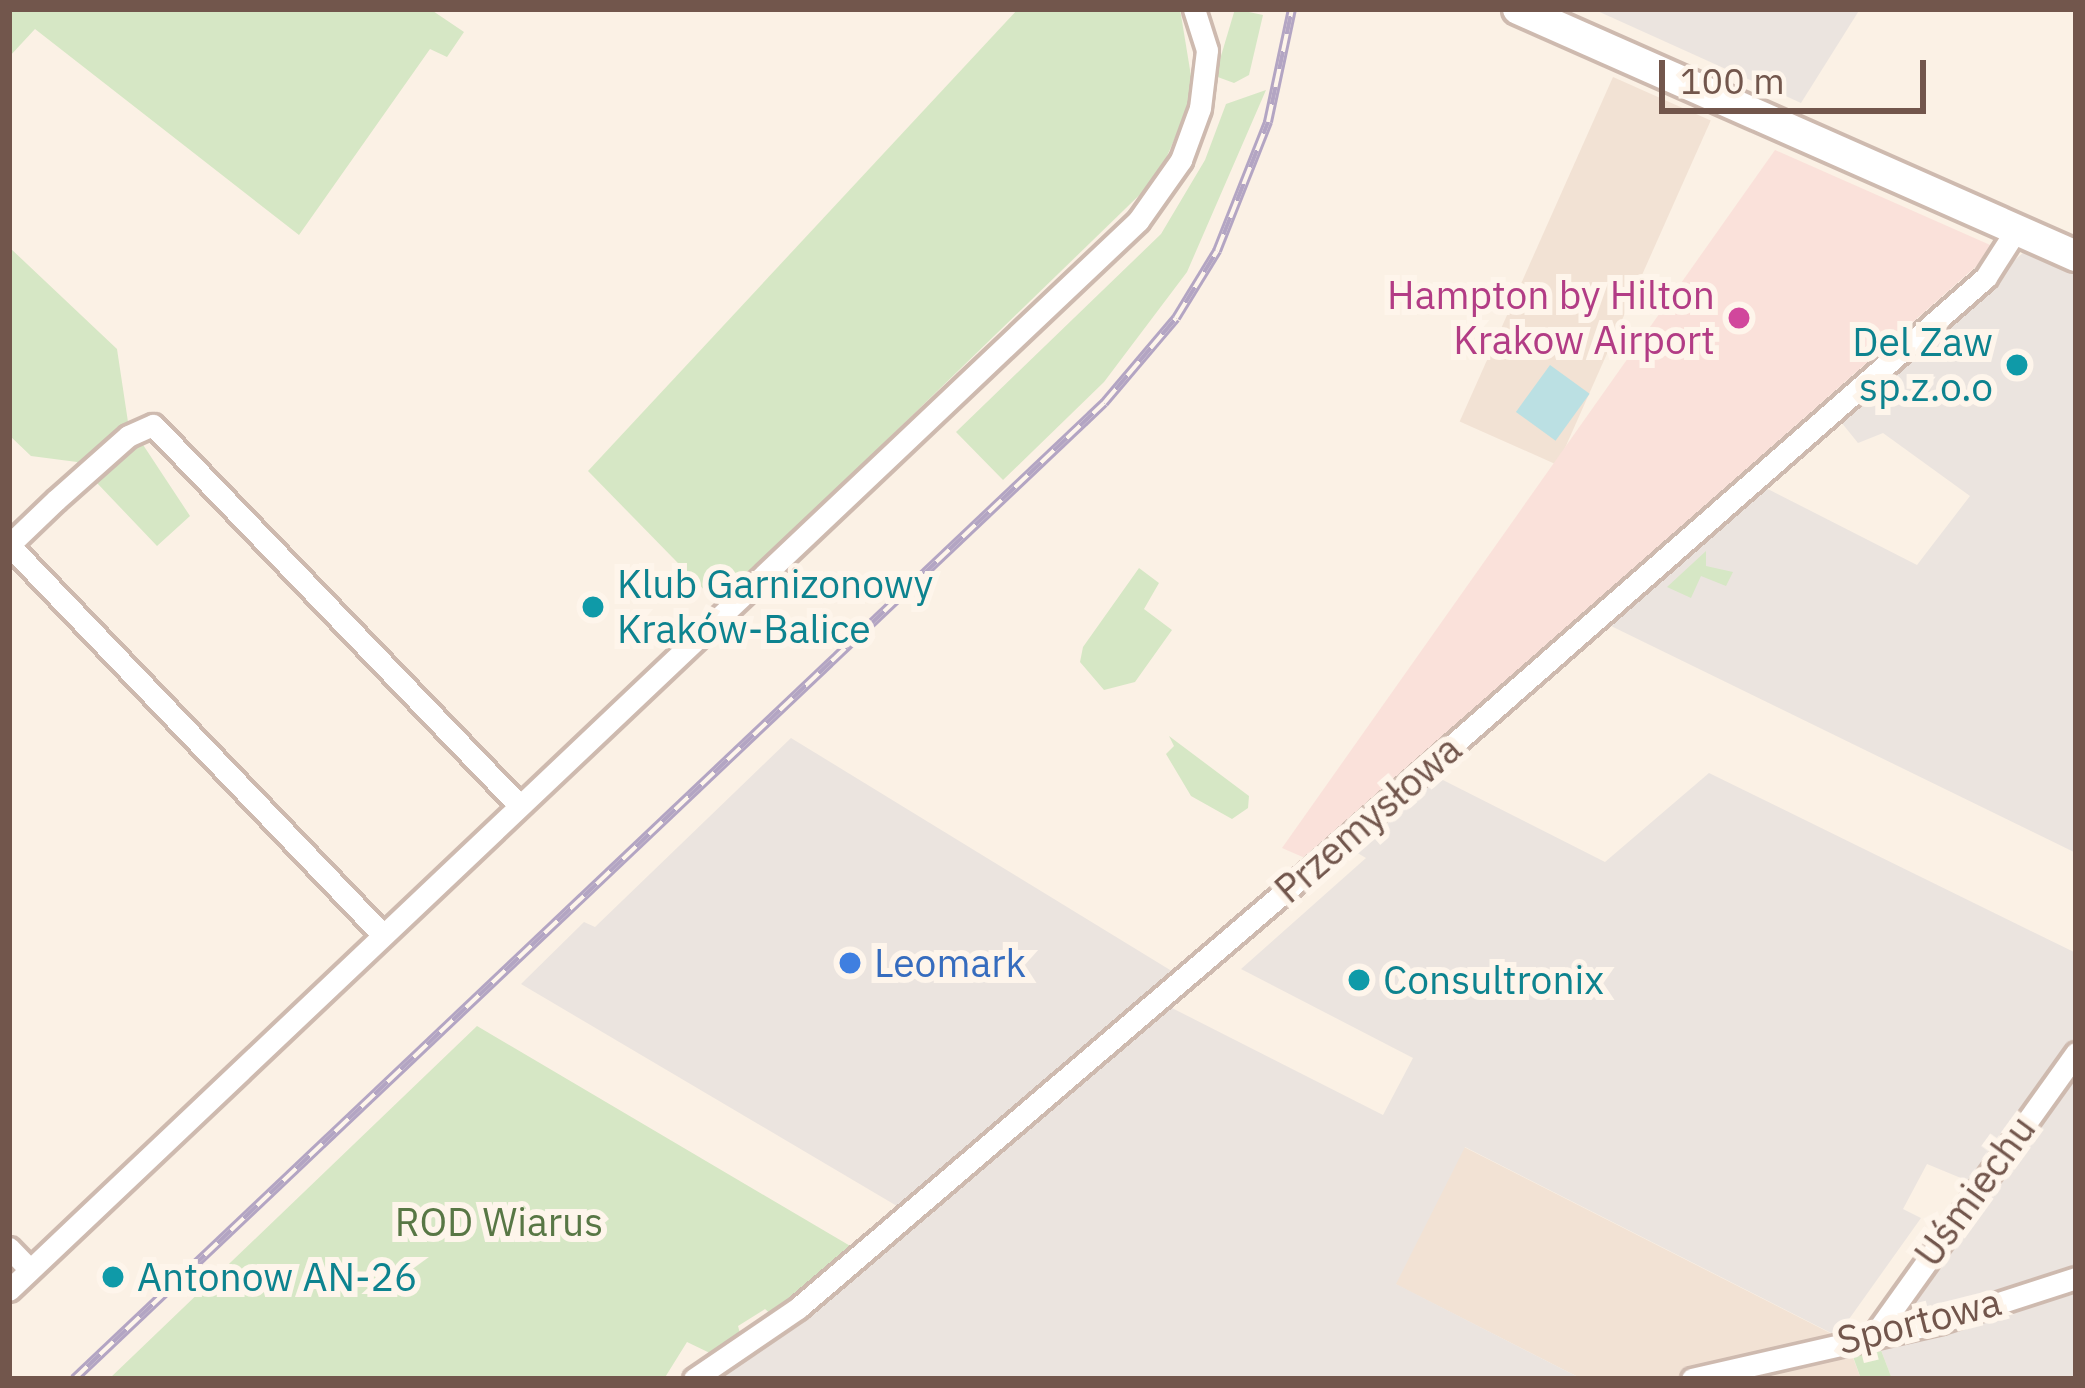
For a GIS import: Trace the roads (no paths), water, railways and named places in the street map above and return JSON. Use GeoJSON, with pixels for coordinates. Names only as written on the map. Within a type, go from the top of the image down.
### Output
{"type":"FeatureCollection","features":[{"type":"Feature","properties":{"kind":"main road"},"geometry":{"type":"LineString","coordinates":[[1518,9],[2076,256]]}},
{"type":"Feature","properties":{"kind":"street"},"geometry":{"type":"LineString","coordinates":[[9,1290],[1138,221],[1180,160],[1200,107],[1208,50],[1194,9]]}},
{"type":"Feature","properties":{"kind":"street","name":"Przemysłowa"},"geometry":{"type":"LineString","coordinates":[[694,1379],[798,1308],[1330,853],[1986,277],[2016,230]]}},
{"type":"Feature","properties":{"kind":"street"},"geometry":{"type":"LineString","coordinates":[[382,934],[9,545],[40,515],[128,436],[153,425],[519,805]]}},
{"type":"Feature","properties":{"kind":"street","name":"Uśmiechu"},"geometry":{"type":"LineString","coordinates":[[1876,1331],[2076,1053]]}},
{"type":"Feature","properties":{"kind":"street"},"geometry":{"type":"LineString","coordinates":[[9,1248],[30,1270]]}},
{"type":"Feature","properties":{"kind":"street","name":"Sportowa"},"geometry":{"type":"LineString","coordinates":[[1692,1379],[1876,1331],[1940,1322],[2076,1278]]}},
{"type":"Feature","properties":{"kind":"water"},"geometry":{"type":"Polygon","coordinates":[[[1550,365],[1590,394],[1556,441],[1516,412],[1550,365]]]}},
{"type":"Feature","properties":{"kind":"railway"},"geometry":{"type":"LineString","coordinates":[[74,1379],[1104,403],[1176,318],[1217,251],[1268,122],[1292,9]]}},
{"type":"Feature","properties":{"kind":"place","name":"Hampton by Hilton Krakow Airport"},"geometry":{"type":"Point","coordinates":[1739,318]}},
{"type":"Feature","properties":{"kind":"place","name":"Del Zaw sp.z.o.o"},"geometry":{"type":"Point","coordinates":[2017,365]}},
{"type":"Feature","properties":{"kind":"place","name":"Klub Garnizonowy Kraków-Balice"},"geometry":{"type":"Point","coordinates":[593,607]}},
{"type":"Feature","properties":{"kind":"place","name":"Leomark"},"geometry":{"type":"Point","coordinates":[850,963]}},
{"type":"Feature","properties":{"kind":"place","name":"Consultronix"},"geometry":{"type":"Point","coordinates":[1359,980]}},
{"type":"Feature","properties":{"kind":"place","name":"Antonow AN-26"},"geometry":{"type":"Point","coordinates":[113,1277]}},
{"type":"Feature","properties":{"kind":"park label","name":"ROD Wiarus"},"geometry":{"type":"Point","coordinates":[499,1222]}}]}
